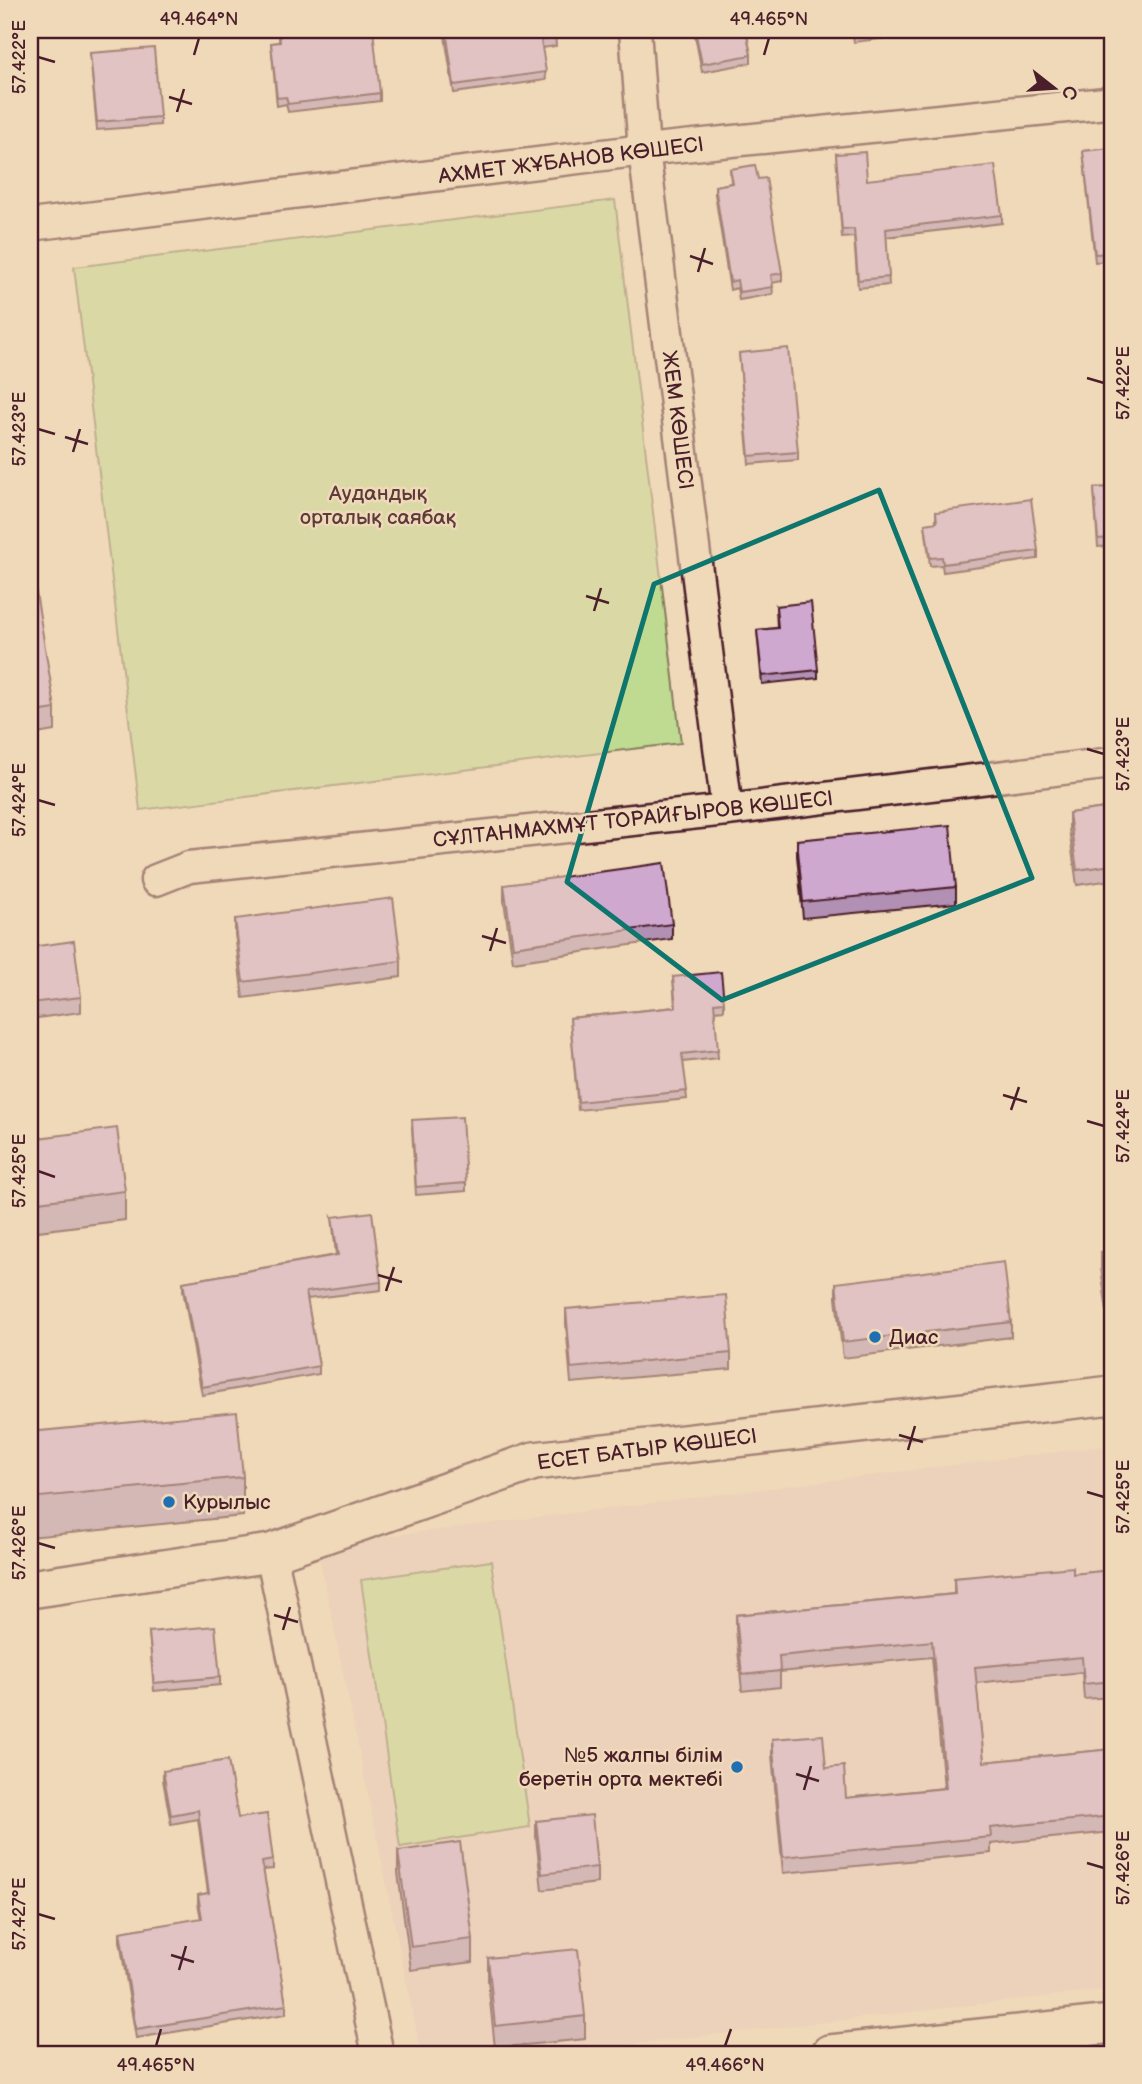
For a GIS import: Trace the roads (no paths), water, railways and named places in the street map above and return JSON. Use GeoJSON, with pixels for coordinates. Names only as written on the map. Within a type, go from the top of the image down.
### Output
{"type":"FeatureCollection","features":[{"type":"Feature","properties":{"kind":"street","name":"ЖЕМ КӨШЕСІ"},"geometry":{"type":"LineString","coordinates":[[635,30],[644,150],[727,810]]}},
{"type":"Feature","properties":{"kind":"street","name":"АХМЕТ ЖҰБАНОВ КӨШЕСІ"},"geometry":{"type":"LineString","coordinates":[[30,225],[644,150],[1106,103],[1112,99]]}},
{"type":"Feature","properties":{"kind":"street","name":"СҰЛТАНМАХМҰТ ТОРАЙҒЫРОВ КӨШЕСІ"},"geometry":{"type":"LineString","coordinates":[[156,880],[190,867],[727,810],[1112,763]]}},
{"type":"Feature","properties":{"kind":"street","name":"ЕСЕТ БАТЫР КӨШЕСІ"},"geometry":{"type":"LineString","coordinates":[[30,1589],[271,1553],[534,1461],[1112,1395]]}},
{"type":"Feature","properties":{"kind":"street"},"geometry":{"type":"LineString","coordinates":[[271,1553],[378,2054]]}},
{"type":"Feature","properties":{"kind":"street"},"geometry":{"type":"LineString","coordinates":[[831,2054],[1112,2024]]}},
{"type":"Feature","properties":{"kind":"place","name":"Диас"},"geometry":{"type":"Point","coordinates":[875,1337]}},
{"type":"Feature","properties":{"kind":"place","name":"Курылыс"},"geometry":{"type":"Point","coordinates":[169,1502]}},
{"type":"Feature","properties":{"kind":"place","name":"№5 жалпы білім беретін орта мектебі"},"geometry":{"type":"Point","coordinates":[737,1767]}},
{"type":"Feature","properties":{"kind":"park label","name":"Аудандық орталық саябақ"},"geometry":{"type":"Point","coordinates":[378,505]}}]}
